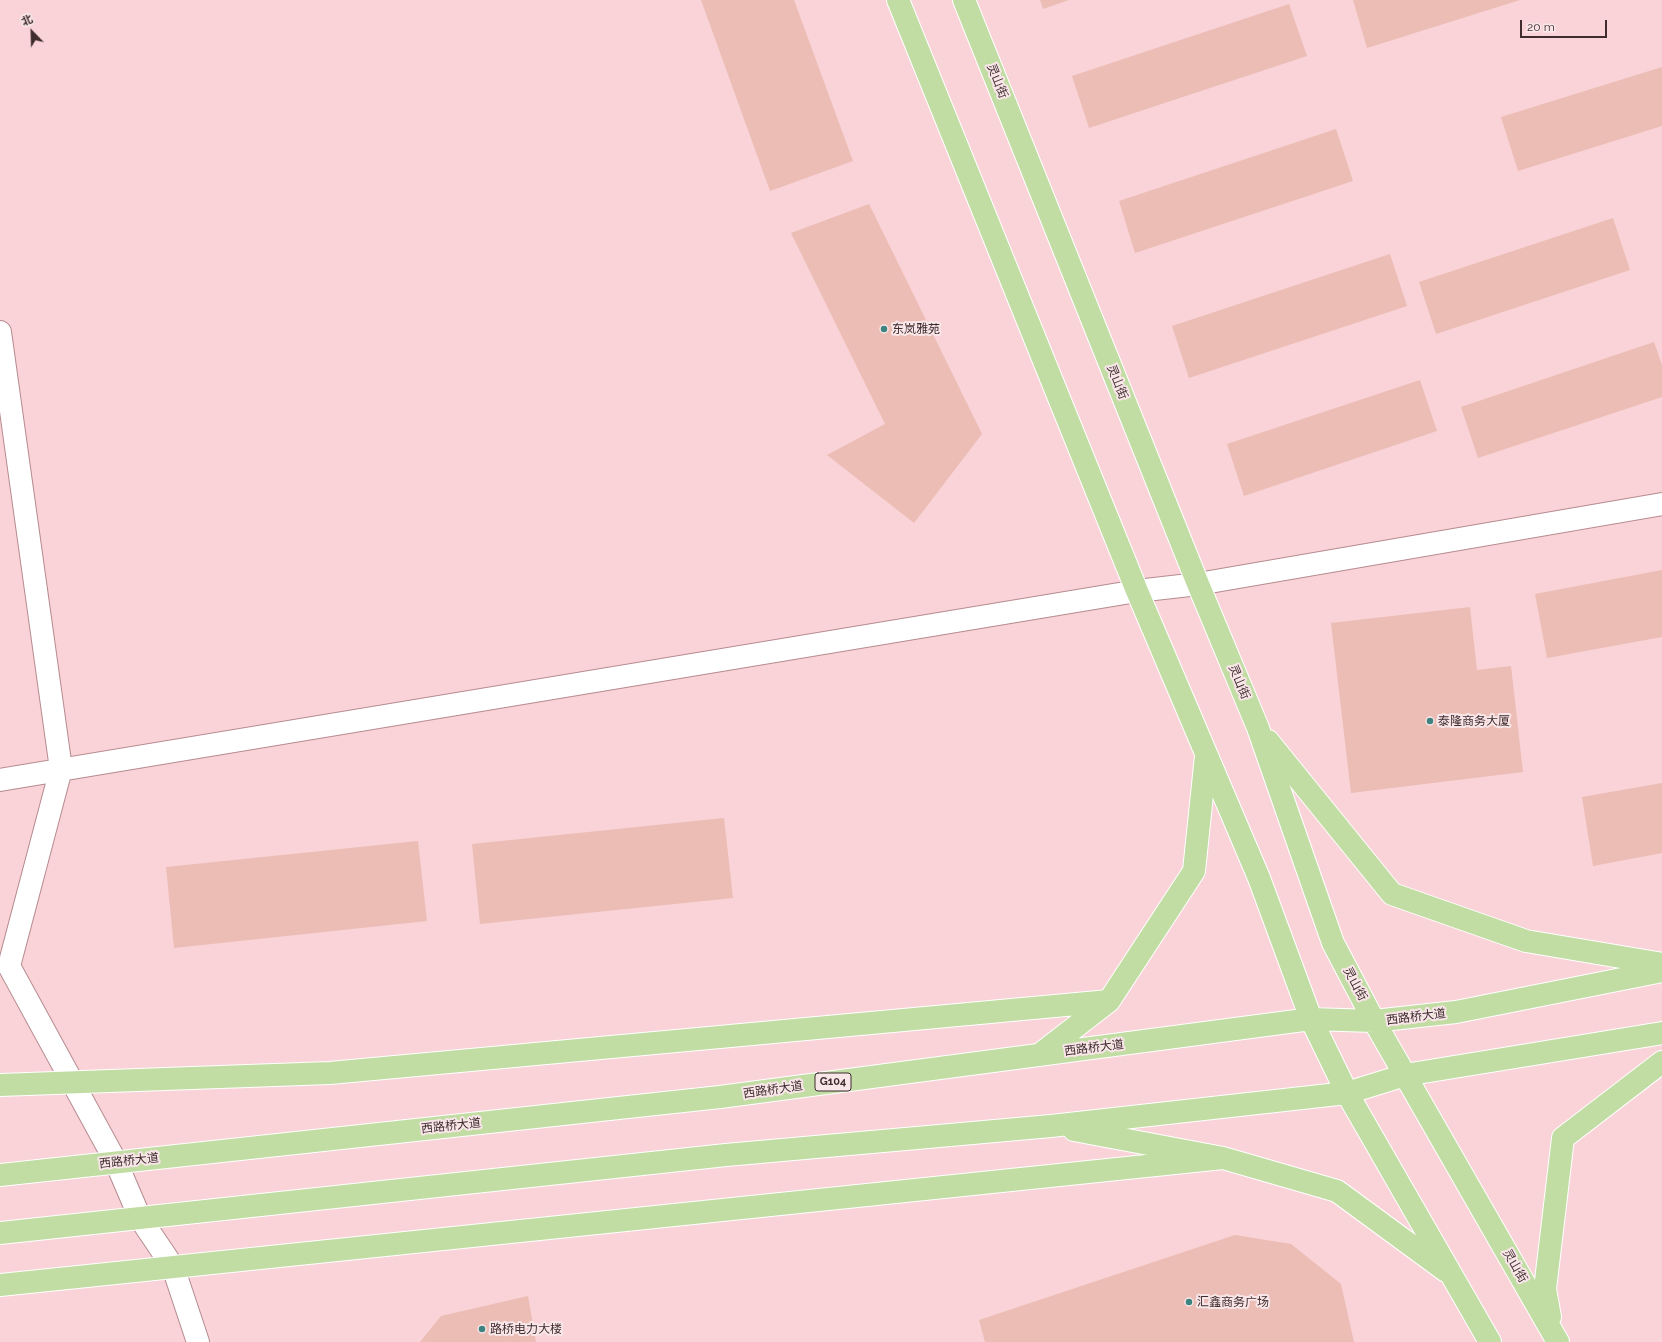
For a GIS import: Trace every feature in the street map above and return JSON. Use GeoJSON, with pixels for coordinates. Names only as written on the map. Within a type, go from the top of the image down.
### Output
{"type":"FeatureCollection","features":[{"type":"Feature","properties":{"kind":"main road"},"geometry":{"type":"LineString","coordinates":[[898,0],[1137,591],[1259,878],[1311,1019],[1347,1093],[1490,1342]]}},
{"type":"Feature","properties":{"kind":"main road","name":"灵山街"},"geometry":{"type":"LineString","coordinates":[[964,0],[1198,584],[1258,728],[1333,943],[1405,1076],[1556,1338]]}},
{"type":"Feature","properties":{"kind":"main road"},"geometry":{"type":"LineString","coordinates":[[1258,728],[1392,894],[1526,941],[1662,964]]}},
{"type":"Feature","properties":{"kind":"main road"},"geometry":{"type":"LineString","coordinates":[[1039,1055],[1109,1001],[1194,871],[1206,753]]}},
{"type":"Feature","properties":{"kind":"main road","name":"西路桥大道"},"geometry":{"type":"LineString","coordinates":[[0,1175],[720,1097],[1311,1019],[1374,1021],[1456,1012],[1662,971]]}},
{"type":"Feature","properties":{"kind":"main road"},"geometry":{"type":"LineString","coordinates":[[0,1085],[330,1074],[1109,1001]]}},
{"type":"Feature","properties":{"kind":"main road"},"geometry":{"type":"LineString","coordinates":[[0,1233],[726,1155],[1051,1126],[1347,1093],[1405,1076],[1662,1033]]}},
{"type":"Feature","properties":{"kind":"main road"},"geometry":{"type":"LineString","coordinates":[[1556,1338],[1545,1289],[1563,1138],[1662,1062]]}},
{"type":"Feature","properties":{"kind":"main road"},"geometry":{"type":"LineString","coordinates":[[1051,1126],[1223,1158],[1337,1192],[1453,1276]]}},
{"type":"Feature","properties":{"kind":"main road"},"geometry":{"type":"LineString","coordinates":[[0,1285],[1223,1158]]}},
{"type":"Feature","properties":{"kind":"street"},"geometry":{"type":"LineString","coordinates":[[0,332],[61,770],[9,966],[116,1162],[140,1218],[173,1267],[198,1342]]}},
{"type":"Feature","properties":{"kind":"street"},"geometry":{"type":"LineString","coordinates":[[0,780],[1137,591],[1198,584],[1662,504]]}},
{"type":"Feature","properties":{"kind":"building"},"geometry":{"type":"Polygon","coordinates":[[[701,0],[794,0],[853,161],[770,191],[701,0]]]}},
{"type":"Feature","properties":{"kind":"building"},"geometry":{"type":"Polygon","coordinates":[[[1040,0],[1069,0],[1043,9],[1040,0]]]}},
{"type":"Feature","properties":{"kind":"building"},"geometry":{"type":"Polygon","coordinates":[[[1353,0],[1520,0],[1367,48],[1353,0]]]}},
{"type":"Feature","properties":{"kind":"building"},"geometry":{"type":"Polygon","coordinates":[[[1289,4],[1307,56],[1089,128],[1072,76],[1289,4]]]}},
{"type":"Feature","properties":{"kind":"building"},"geometry":{"type":"Polygon","coordinates":[[[1662,67],[1662,126],[1518,171],[1501,117],[1662,67]]]}},
{"type":"Feature","properties":{"kind":"building"},"geometry":{"type":"Polygon","coordinates":[[[1336,129],[1353,181],[1135,253],[1119,201],[1336,129]]]}},
{"type":"Feature","properties":{"kind":"building","name":"东岚雅苑"},"geometry":{"type":"Polygon","coordinates":[[[869,204],[982,434],[914,523],[827,455],[885,424],[791,233],[869,204]]]}},
{"type":"Feature","properties":{"kind":"building"},"geometry":{"type":"Polygon","coordinates":[[[1613,218],[1630,270],[1436,334],[1419,282],[1613,218]]]}},
{"type":"Feature","properties":{"kind":"building"},"geometry":{"type":"Polygon","coordinates":[[[1390,254],[1407,306],[1189,378],[1172,326],[1390,254]]]}},
{"type":"Feature","properties":{"kind":"building"},"geometry":{"type":"Polygon","coordinates":[[[1654,342],[1662,365],[1662,397],[1478,458],[1461,407],[1654,342]]]}},
{"type":"Feature","properties":{"kind":"building"},"geometry":{"type":"Polygon","coordinates":[[[1420,380],[1437,431],[1244,496],[1227,444],[1420,380]]]}},
{"type":"Feature","properties":{"kind":"building"},"geometry":{"type":"Polygon","coordinates":[[[1662,570],[1662,637],[1547,658],[1535,594],[1662,570]]]}},
{"type":"Feature","properties":{"kind":"building","name":"泰隆商务大厦"},"geometry":{"type":"Polygon","coordinates":[[[1470,607],[1477,670],[1511,666],[1523,772],[1351,793],[1331,623],[1470,607]]]}},
{"type":"Feature","properties":{"kind":"building"},"geometry":{"type":"Polygon","coordinates":[[[1662,783],[1662,853],[1593,866],[1582,797],[1662,783]]]}},
{"type":"Feature","properties":{"kind":"building"},"geometry":{"type":"Polygon","coordinates":[[[724,818],[733,898],[480,924],[472,844],[724,818]]]}},
{"type":"Feature","properties":{"kind":"building"},"geometry":{"type":"Polygon","coordinates":[[[418,841],[427,921],[174,948],[166,867],[418,841]]]}},
{"type":"Feature","properties":{"kind":"building","name":"汇鑫商务广场"},"geometry":{"type":"Polygon","coordinates":[[[1235,1235],[1291,1244],[1341,1284],[1354,1342],[985,1342],[979,1320],[1235,1235]]]}},
{"type":"Feature","properties":{"kind":"building","name":"路桥电力大楼"},"geometry":{"type":"Polygon","coordinates":[[[528,1296],[536,1342],[420,1342],[441,1316],[528,1296]]]}},
{"type":"Feature","properties":{"kind":"place","name":"东岚雅苑"},"geometry":{"type":"Point","coordinates":[884,329]}},
{"type":"Feature","properties":{"kind":"place","name":"泰隆商务大厦"},"geometry":{"type":"Point","coordinates":[1430,721]}},
{"type":"Feature","properties":{"kind":"place","name":"汇鑫商务广场"},"geometry":{"type":"Point","coordinates":[1189,1302]}},
{"type":"Feature","properties":{"kind":"place","name":"路桥电力大楼"},"geometry":{"type":"Point","coordinates":[482,1329]}}]}
